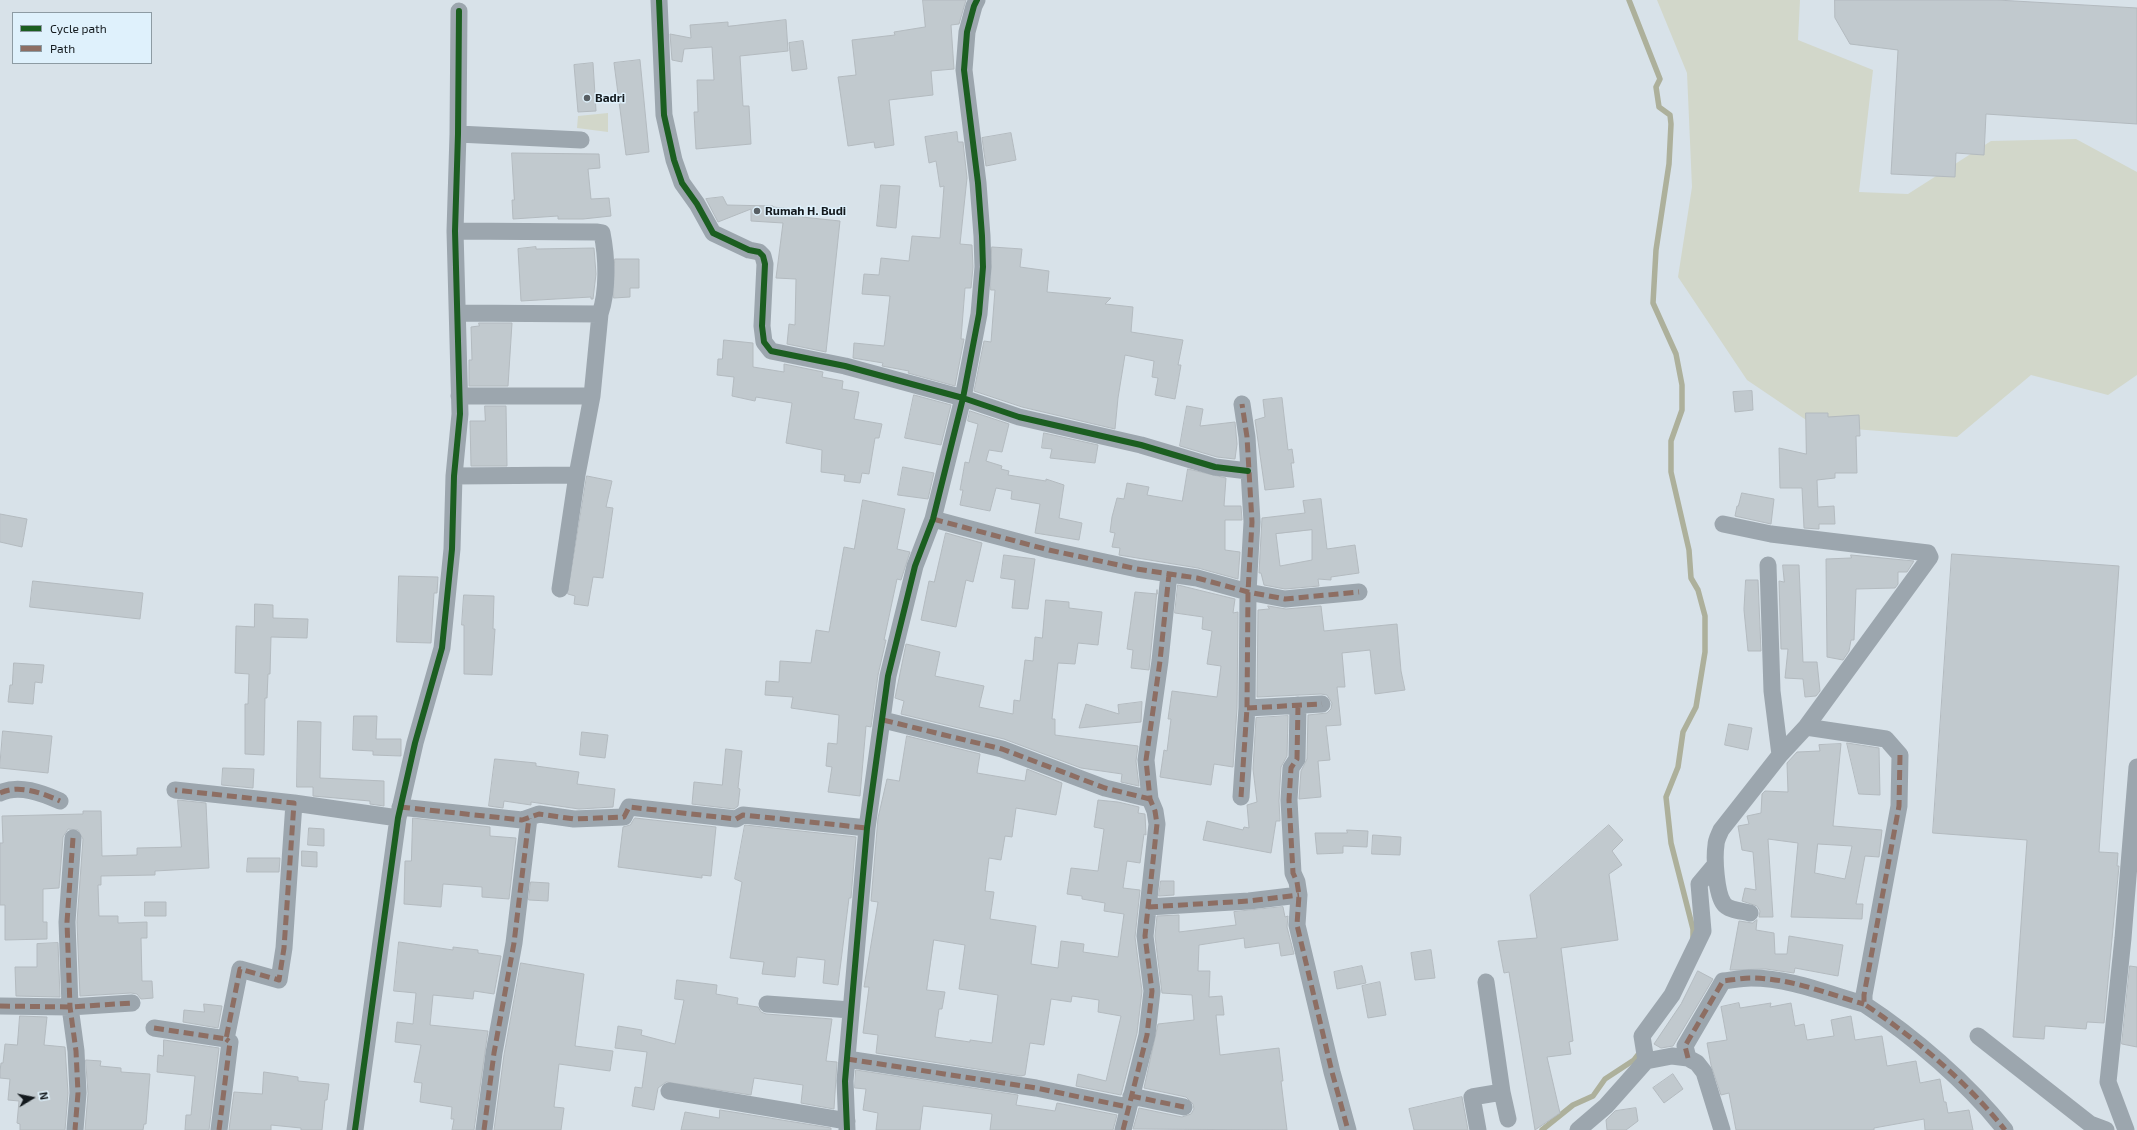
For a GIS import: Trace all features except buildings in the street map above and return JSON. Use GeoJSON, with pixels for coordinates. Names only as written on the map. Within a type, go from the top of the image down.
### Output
{"type":"FeatureCollection","features":[{"type":"Feature","properties":{"kind":"street"},"geometry":{"type":"LineString","coordinates":[[659,0],[664,115],[674,160],[682,183],[697,204],[713,233],[749,250],[759,252],[763,256],[765,264],[762,326],[766,347],[771,352],[845,366],[963,398],[1019,417],[1140,446],[1215,467],[1248,471]]}},
{"type":"Feature","properties":{"kind":"street"},"geometry":{"type":"LineString","coordinates":[[669,1091],[847,1126],[845,1081],[867,828],[888,676],[915,566],[933,519],[963,398],[979,314],[983,267],[978,183],[964,70],[967,32],[977,0]]}},
{"type":"Feature","properties":{"kind":"street"},"geometry":{"type":"LineString","coordinates":[[355,1130],[399,813],[415,744],[442,648],[452,549],[454,476],[460,414],[455,231],[458,134],[459,11]]}},
{"type":"Feature","properties":{"kind":"street"},"geometry":{"type":"LineString","coordinates":[[458,134],[581,140]]}},
{"type":"Feature","properties":{"kind":"street"},"geometry":{"type":"LineString","coordinates":[[455,231],[602,233],[605,248],[604,302],[600,314],[592,396],[577,475],[560,589]]}},
{"type":"Feature","properties":{"kind":"street"},"geometry":{"type":"LineString","coordinates":[[458,313],[600,314]]}},
{"type":"Feature","properties":{"kind":"street"},"geometry":{"type":"LineString","coordinates":[[459,396],[592,396]]}},
{"type":"Feature","properties":{"kind":"street"},"geometry":{"type":"LineString","coordinates":[[1242,404],[1247,437],[1252,522],[1248,592],[1247,708],[1242,797]]}},
{"type":"Feature","properties":{"kind":"street"},"geometry":{"type":"LineString","coordinates":[[454,476],[577,475]]}},
{"type":"Feature","properties":{"kind":"street"},"geometry":{"type":"LineString","coordinates":[[933,519],[1049,550],[1169,574],[1197,578],[1248,592],[1285,600],[1359,592]]}},
{"type":"Feature","properties":{"kind":"street"},"geometry":{"type":"LineString","coordinates":[[1723,524],[1771,534],[1928,553],[1930,557],[1806,727],[1780,755],[1721,830],[1716,844],[1715,865],[1720,898],[1724,905],[1750,913]]}},
{"type":"Feature","properties":{"kind":"street"},"geometry":{"type":"LineString","coordinates":[[1768,565],[1772,691],[1780,755]]}},
{"type":"Feature","properties":{"kind":"street"},"geometry":{"type":"LineString","coordinates":[[1123,1130],[1147,1035],[1152,991],[1145,936],[1157,824],[1155,811],[1150,799],[1146,760],[1160,661],[1169,574]]}},
{"type":"Feature","properties":{"kind":"street"},"geometry":{"type":"LineString","coordinates":[[1247,708],[1322,704]]}},
{"type":"Feature","properties":{"kind":"street"},"geometry":{"type":"LineString","coordinates":[[1298,705],[1297,759],[1291,768],[1289,800],[1293,873],[1297,882],[1299,895],[1297,924],[1332,1072],[1348,1130]]}},
{"type":"Feature","properties":{"kind":"street"},"geometry":{"type":"LineString","coordinates":[[883,720],[1002,749],[1105,788],[1150,799]]}},
{"type":"Feature","properties":{"kind":"street"},"geometry":{"type":"LineString","coordinates":[[1806,727],[1886,739],[1900,755],[1899,806],[1864,995],[1864,1004]]}},
{"type":"Feature","properties":{"kind":"street"},"geometry":{"type":"LineString","coordinates":[[2126,1130],[2108,1082],[2130,939],[2137,767]]}},
{"type":"Feature","properties":{"kind":"street"},"geometry":{"type":"LineString","coordinates":[[0,793],[19,789],[44,794],[60,801]]}},
{"type":"Feature","properties":{"kind":"street"},"geometry":{"type":"LineString","coordinates":[[175,790],[399,813],[522,820],[539,814],[574,819],[624,817],[629,807],[736,819],[743,815],[867,828]]}},
{"type":"Feature","properties":{"kind":"street"},"geometry":{"type":"LineString","coordinates":[[226,1039],[240,969],[279,980],[284,948],[294,803]]}},
{"type":"Feature","properties":{"kind":"street"},"geometry":{"type":"LineString","coordinates":[[484,1130],[495,1045],[514,943],[529,818]]}},
{"type":"Feature","properties":{"kind":"street"},"geometry":{"type":"LineString","coordinates":[[73,838],[68,922],[70,1007],[76,1051],[78,1093],[75,1130]]}},
{"type":"Feature","properties":{"kind":"street"},"geometry":{"type":"LineString","coordinates":[[1646,1060],[1642,1036],[1672,995],[1703,931],[1699,884],[1715,865]]}},
{"type":"Feature","properties":{"kind":"street"},"geometry":{"type":"LineString","coordinates":[[1148,907],[1249,901],[1299,895]]}},
{"type":"Feature","properties":{"kind":"street"},"geometry":{"type":"LineString","coordinates":[[1688,1058],[1686,1046],[1723,981],[1751,978],[1801,985],[1864,1004],[1886,1018],[1967,1086],[2005,1130]]}},
{"type":"Feature","properties":{"kind":"street"},"geometry":{"type":"LineString","coordinates":[[1486,982],[1502,1092],[1508,1119]]}},
{"type":"Feature","properties":{"kind":"street"},"geometry":{"type":"LineString","coordinates":[[0,1006],[70,1007],[132,1003]]}},
{"type":"Feature","properties":{"kind":"street"},"geometry":{"type":"LineString","coordinates":[[767,1004],[851,1010]]}},
{"type":"Feature","properties":{"kind":"street"},"geometry":{"type":"LineString","coordinates":[[154,1028],[226,1039],[230,1042],[219,1130]]}},
{"type":"Feature","properties":{"kind":"street"},"geometry":{"type":"LineString","coordinates":[[1978,1036],[2090,1124],[2106,1130]]}},
{"type":"Feature","properties":{"kind":"street"},"geometry":{"type":"LineString","coordinates":[[1578,1130],[1606,1106],[1646,1060],[1672,1056],[1688,1058],[1697,1063],[1704,1072],[1722,1130]]}},
{"type":"Feature","properties":{"kind":"street"},"geometry":{"type":"LineString","coordinates":[[847,1059],[1130,1102],[1184,1107]]}},
{"type":"Feature","properties":{"kind":"street"},"geometry":{"type":"LineString","coordinates":[[1478,1130],[1472,1098],[1502,1092]]}},
{"type":"Feature","properties":{"kind":"shaded area"},"geometry":{"type":"Polygon","coordinates":[[[1657,0],[1800,0],[1798,40],[1873,70],[1859,192],[1908,194],[1991,141],[2076,139],[2137,172],[2137,375],[2108,395],[2031,375],[1957,437],[1815,426],[1747,380],[1678,277],[1692,187],[1687,73],[1657,0]]]}},
{"type":"Feature","properties":{"kind":"shaded area"},"geometry":{"type":"Polygon","coordinates":[[[608,113],[608,132],[577,128],[578,116],[608,113]]]}},
{"type":"Feature","properties":{"kind":"waterway"},"geometry":{"type":"LineString","coordinates":[[1629,0],[1660,79],[1656,87],[1659,107],[1670,115],[1669,164],[1656,250],[1653,303],[1676,354],[1682,385],[1682,410],[1671,441],[1671,472],[1689,550],[1691,578],[1698,590],[1705,616],[1705,652],[1696,707],[1683,732],[1678,767],[1666,797],[1671,843],[1693,929],[1693,940]]}},
{"type":"Feature","properties":{"kind":"waterway"},"geometry":{"type":"LineString","coordinates":[[1542,1130],[1573,1105],[1593,1096],[1605,1079],[1634,1060],[1641,1051]]}},
{"type":"Feature","properties":{"kind":"marked path"},"geometry":{"type":"LineString","coordinates":[[1241,797],[1247,708],[1248,592],[1252,522],[1247,437],[1242,404]]}},
{"type":"Feature","properties":{"kind":"marked path"},"geometry":{"type":"LineString","coordinates":[[933,519],[1049,550],[1137,569],[1197,578],[1248,592],[1285,599],[1359,592]]}},
{"type":"Feature","properties":{"kind":"marked path"},"geometry":{"type":"LineString","coordinates":[[1123,1130],[1147,1035],[1152,991],[1145,936],[1157,824],[1155,811],[1150,799],[1146,760],[1160,661],[1169,574]]}},
{"type":"Feature","properties":{"kind":"marked path"},"geometry":{"type":"LineString","coordinates":[[1247,708],[1322,704]]}},
{"type":"Feature","properties":{"kind":"marked path"},"geometry":{"type":"LineString","coordinates":[[1298,705],[1297,759],[1291,768],[1289,800],[1293,873],[1297,882],[1299,895],[1297,925],[1332,1072],[1348,1130]]}},
{"type":"Feature","properties":{"kind":"marked path"},"geometry":{"type":"LineString","coordinates":[[883,720],[1002,749],[1105,788],[1150,799]]}},
{"type":"Feature","properties":{"kind":"marked path"},"geometry":{"type":"LineString","coordinates":[[1900,755],[1899,806],[1864,995],[1864,1004],[1921,1046],[1957,1078],[1975,1095],[2005,1130]]}},
{"type":"Feature","properties":{"kind":"marked path"},"geometry":{"type":"LineString","coordinates":[[0,793],[7,790],[23,789],[46,795],[60,801]]}},
{"type":"Feature","properties":{"kind":"marked path"},"geometry":{"type":"LineString","coordinates":[[154,1028],[226,1039],[240,969],[279,980],[284,948],[294,803],[175,790]]}},
{"type":"Feature","properties":{"kind":"marked path"},"geometry":{"type":"LineString","coordinates":[[400,807],[522,820],[539,814],[574,819],[624,817],[629,807],[736,819],[743,815],[867,828]]}},
{"type":"Feature","properties":{"kind":"marked path"},"geometry":{"type":"LineString","coordinates":[[484,1130],[494,1053],[514,943],[529,818]]}},
{"type":"Feature","properties":{"kind":"marked path"},"geometry":{"type":"LineString","coordinates":[[73,838],[67,922],[70,1007],[76,1051],[78,1093],[75,1130]]}},
{"type":"Feature","properties":{"kind":"marked path"},"geometry":{"type":"LineString","coordinates":[[1148,907],[1249,901],[1299,895]]}},
{"type":"Feature","properties":{"kind":"marked path"},"geometry":{"type":"LineString","coordinates":[[1688,1058],[1685,1046],[1723,981],[1751,978],[1780,981],[1809,987],[1864,1004]]}},
{"type":"Feature","properties":{"kind":"marked path"},"geometry":{"type":"LineString","coordinates":[[0,1006],[70,1007],[132,1003]]}},
{"type":"Feature","properties":{"kind":"marked path"},"geometry":{"type":"LineString","coordinates":[[219,1130],[230,1042],[226,1039]]}},
{"type":"Feature","properties":{"kind":"marked path"},"geometry":{"type":"LineString","coordinates":[[847,1059],[1036,1088],[1128,1107]]}},
{"type":"Feature","properties":{"kind":"marked path"},"geometry":{"type":"LineString","coordinates":[[1131,1096],[1184,1107]]}},
{"type":"Feature","properties":{"kind":"cycle path"},"geometry":{"type":"LineString","coordinates":[[659,0],[664,115],[674,160],[682,183],[697,204],[713,233],[749,250],[759,252],[763,256],[765,264],[762,326],[764,342],[771,351],[845,366],[963,398],[1019,417],[1141,445],[1215,467],[1248,471]]}},
{"type":"Feature","properties":{"kind":"cycle path"},"geometry":{"type":"LineString","coordinates":[[847,1130],[845,1081],[867,828],[888,676],[915,566],[933,519],[963,398],[979,314],[983,267],[982,236],[978,183],[964,70],[967,32],[977,0]]}},
{"type":"Feature","properties":{"kind":"cycle path"},"geometry":{"type":"LineString","coordinates":[[355,1130],[398,818],[415,743],[442,648],[452,549],[454,476],[460,414],[455,231],[458,134],[459,11]]}},
{"type":"Feature","properties":{"kind":"place","name":"Badri"},"geometry":{"type":"Point","coordinates":[587,98]}},
{"type":"Feature","properties":{"kind":"place","name":"Rumah H. Budi"},"geometry":{"type":"Point","coordinates":[757,211]}}]}
